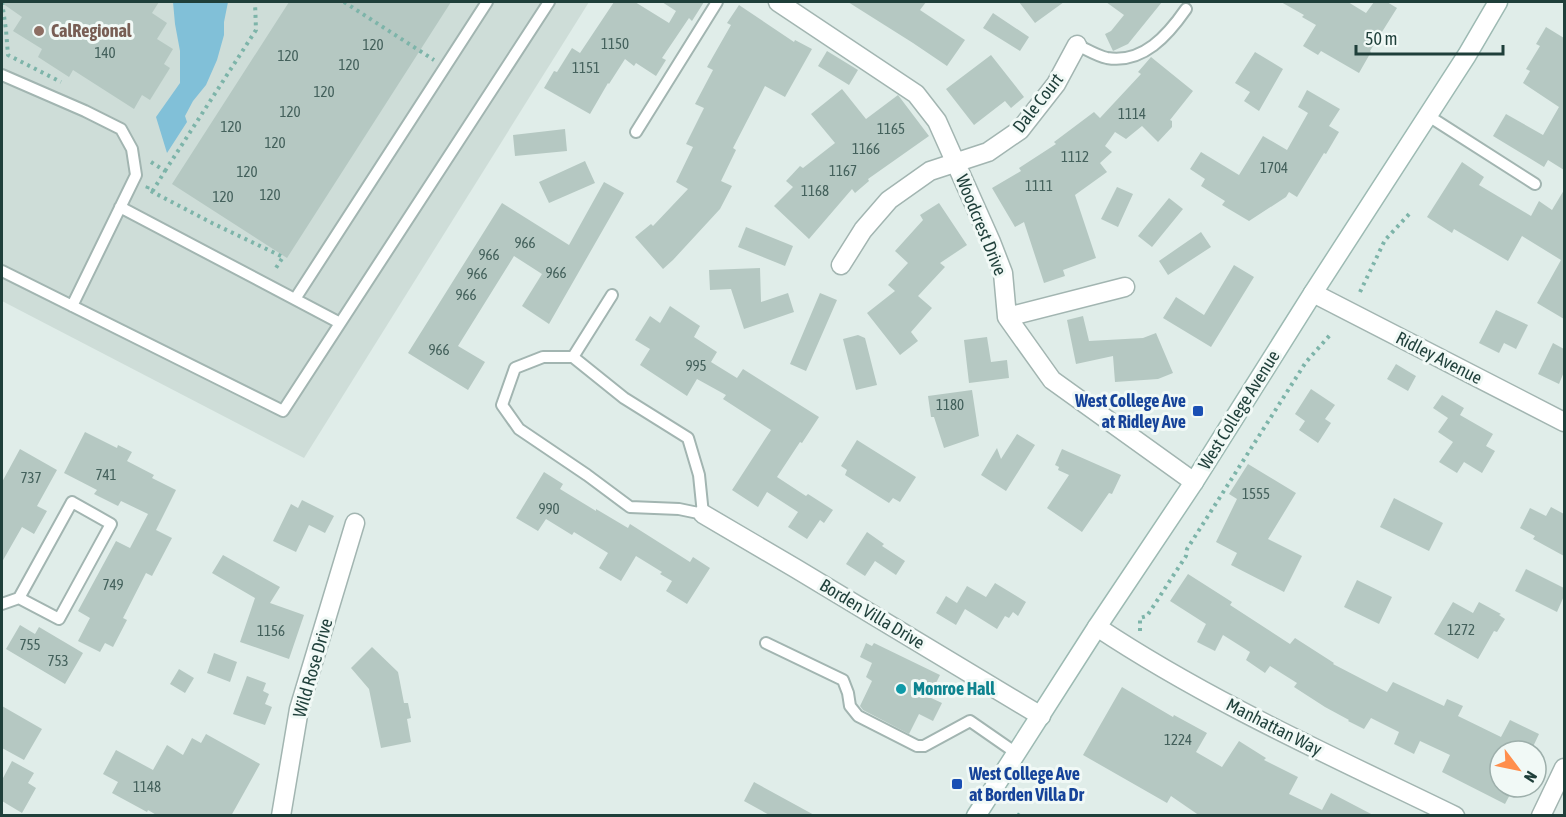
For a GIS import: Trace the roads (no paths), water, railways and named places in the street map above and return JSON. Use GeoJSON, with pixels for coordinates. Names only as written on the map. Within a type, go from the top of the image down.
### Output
{"type":"FeatureCollection","features":[{"type":"Feature","properties":{"kind":"street","name":"Woodcrest Drive"},"geometry":{"type":"LineString","coordinates":[[778,2],[916,94],[937,121],[1003,273],[1007,317]]}},
{"type":"Feature","properties":{"kind":"street","name":"West College Avenue"},"geometry":{"type":"LineString","coordinates":[[976,816],[1097,627],[1194,482],[1467,55],[1498,2]]}},
{"type":"Feature","properties":{"kind":"street","name":"Dale Court"},"geometry":{"type":"LineString","coordinates":[[841,265],[863,230],[889,201],[930,171],[988,152],[1020,130],[1056,84],[1077,45]]}},
{"type":"Feature","properties":{"kind":"street"},"geometry":{"type":"LineString","coordinates":[[1125,287],[1007,317],[1052,380],[1194,482]]}},
{"type":"Feature","properties":{"kind":"street","name":"Ridley Avenue"},"geometry":{"type":"LineString","coordinates":[[1313,293],[1564,422]]}},
{"type":"Feature","properties":{"kind":"street","name":"Borden Villa Drive"},"geometry":{"type":"LineString","coordinates":[[702,514],[1041,716]]}},
{"type":"Feature","properties":{"kind":"street","name":"Wild Rose Drive"},"geometry":{"type":"LineString","coordinates":[[281,816],[299,709],[355,523]]}},
{"type":"Feature","properties":{"kind":"street","name":"Manhattan Way"},"geometry":{"type":"LineString","coordinates":[[1097,627],[1133,651],[1265,724],[1455,816]]}},
{"type":"Feature","properties":{"kind":"street"},"geometry":{"type":"LineString","coordinates":[[1541,816],[1564,768]]}},
{"type":"Feature","properties":{"kind":"lane"},"geometry":{"type":"LineString","coordinates":[[295,299],[487,2]]}},
{"type":"Feature","properties":{"kind":"lane"},"geometry":{"type":"LineString","coordinates":[[2,271],[284,411],[549,2]]}},
{"type":"Feature","properties":{"kind":"lane"},"geometry":{"type":"LineString","coordinates":[[636,132],[717,2]]}},
{"type":"Feature","properties":{"kind":"lane"},"geometry":{"type":"LineString","coordinates":[[1077,45],[1106,58],[1124,58],[1140,53],[1161,41],[1186,9]]}},
{"type":"Feature","properties":{"kind":"lane"},"geometry":{"type":"LineString","coordinates":[[2,75],[86,111],[121,129],[132,149],[136,175],[72,306]]}},
{"type":"Feature","properties":{"kind":"lane"},"geometry":{"type":"LineString","coordinates":[[1428,115],[1536,184]]}},
{"type":"Feature","properties":{"kind":"lane"},"geometry":{"type":"LineString","coordinates":[[120,207],[340,323]]}},
{"type":"Feature","properties":{"kind":"lane"},"geometry":{"type":"LineString","coordinates":[[573,357],[612,295]]}},
{"type":"Feature","properties":{"kind":"lane"},"geometry":{"type":"LineString","coordinates":[[543,357],[573,357],[624,398],[688,438],[699,475],[702,514],[679,509],[630,507],[519,429],[502,405],[515,368],[543,357]]}},
{"type":"Feature","properties":{"kind":"lane"},"geometry":{"type":"LineString","coordinates":[[2,604],[19,598],[72,502],[111,524],[59,619],[19,598]]}},
{"type":"Feature","properties":{"kind":"lane"},"geometry":{"type":"LineString","coordinates":[[766,643],[843,680],[850,706],[858,716],[911,744],[924,746],[970,721],[1016,753]]}},
{"type":"Feature","properties":{"kind":"water"},"geometry":{"type":"Polygon","coordinates":[[[173,2],[228,2],[224,35],[217,60],[206,85],[185,116],[187,122],[167,153],[156,117],[180,83],[180,51],[173,2]]]}},
{"type":"Feature","properties":{"kind":"place","name":"CalRegional"},"geometry":{"type":"Point","coordinates":[39,31]}},
{"type":"Feature","properties":{"kind":"place","name":"West College Ave at Ridley Ave"},"geometry":{"type":"Point","coordinates":[1198,411]}},
{"type":"Feature","properties":{"kind":"place","name":"Monroe Hall"},"geometry":{"type":"Point","coordinates":[901,689]}},
{"type":"Feature","properties":{"kind":"place","name":"West College Ave at Borden Villa Dr"},"geometry":{"type":"Point","coordinates":[957,784]}}]}
